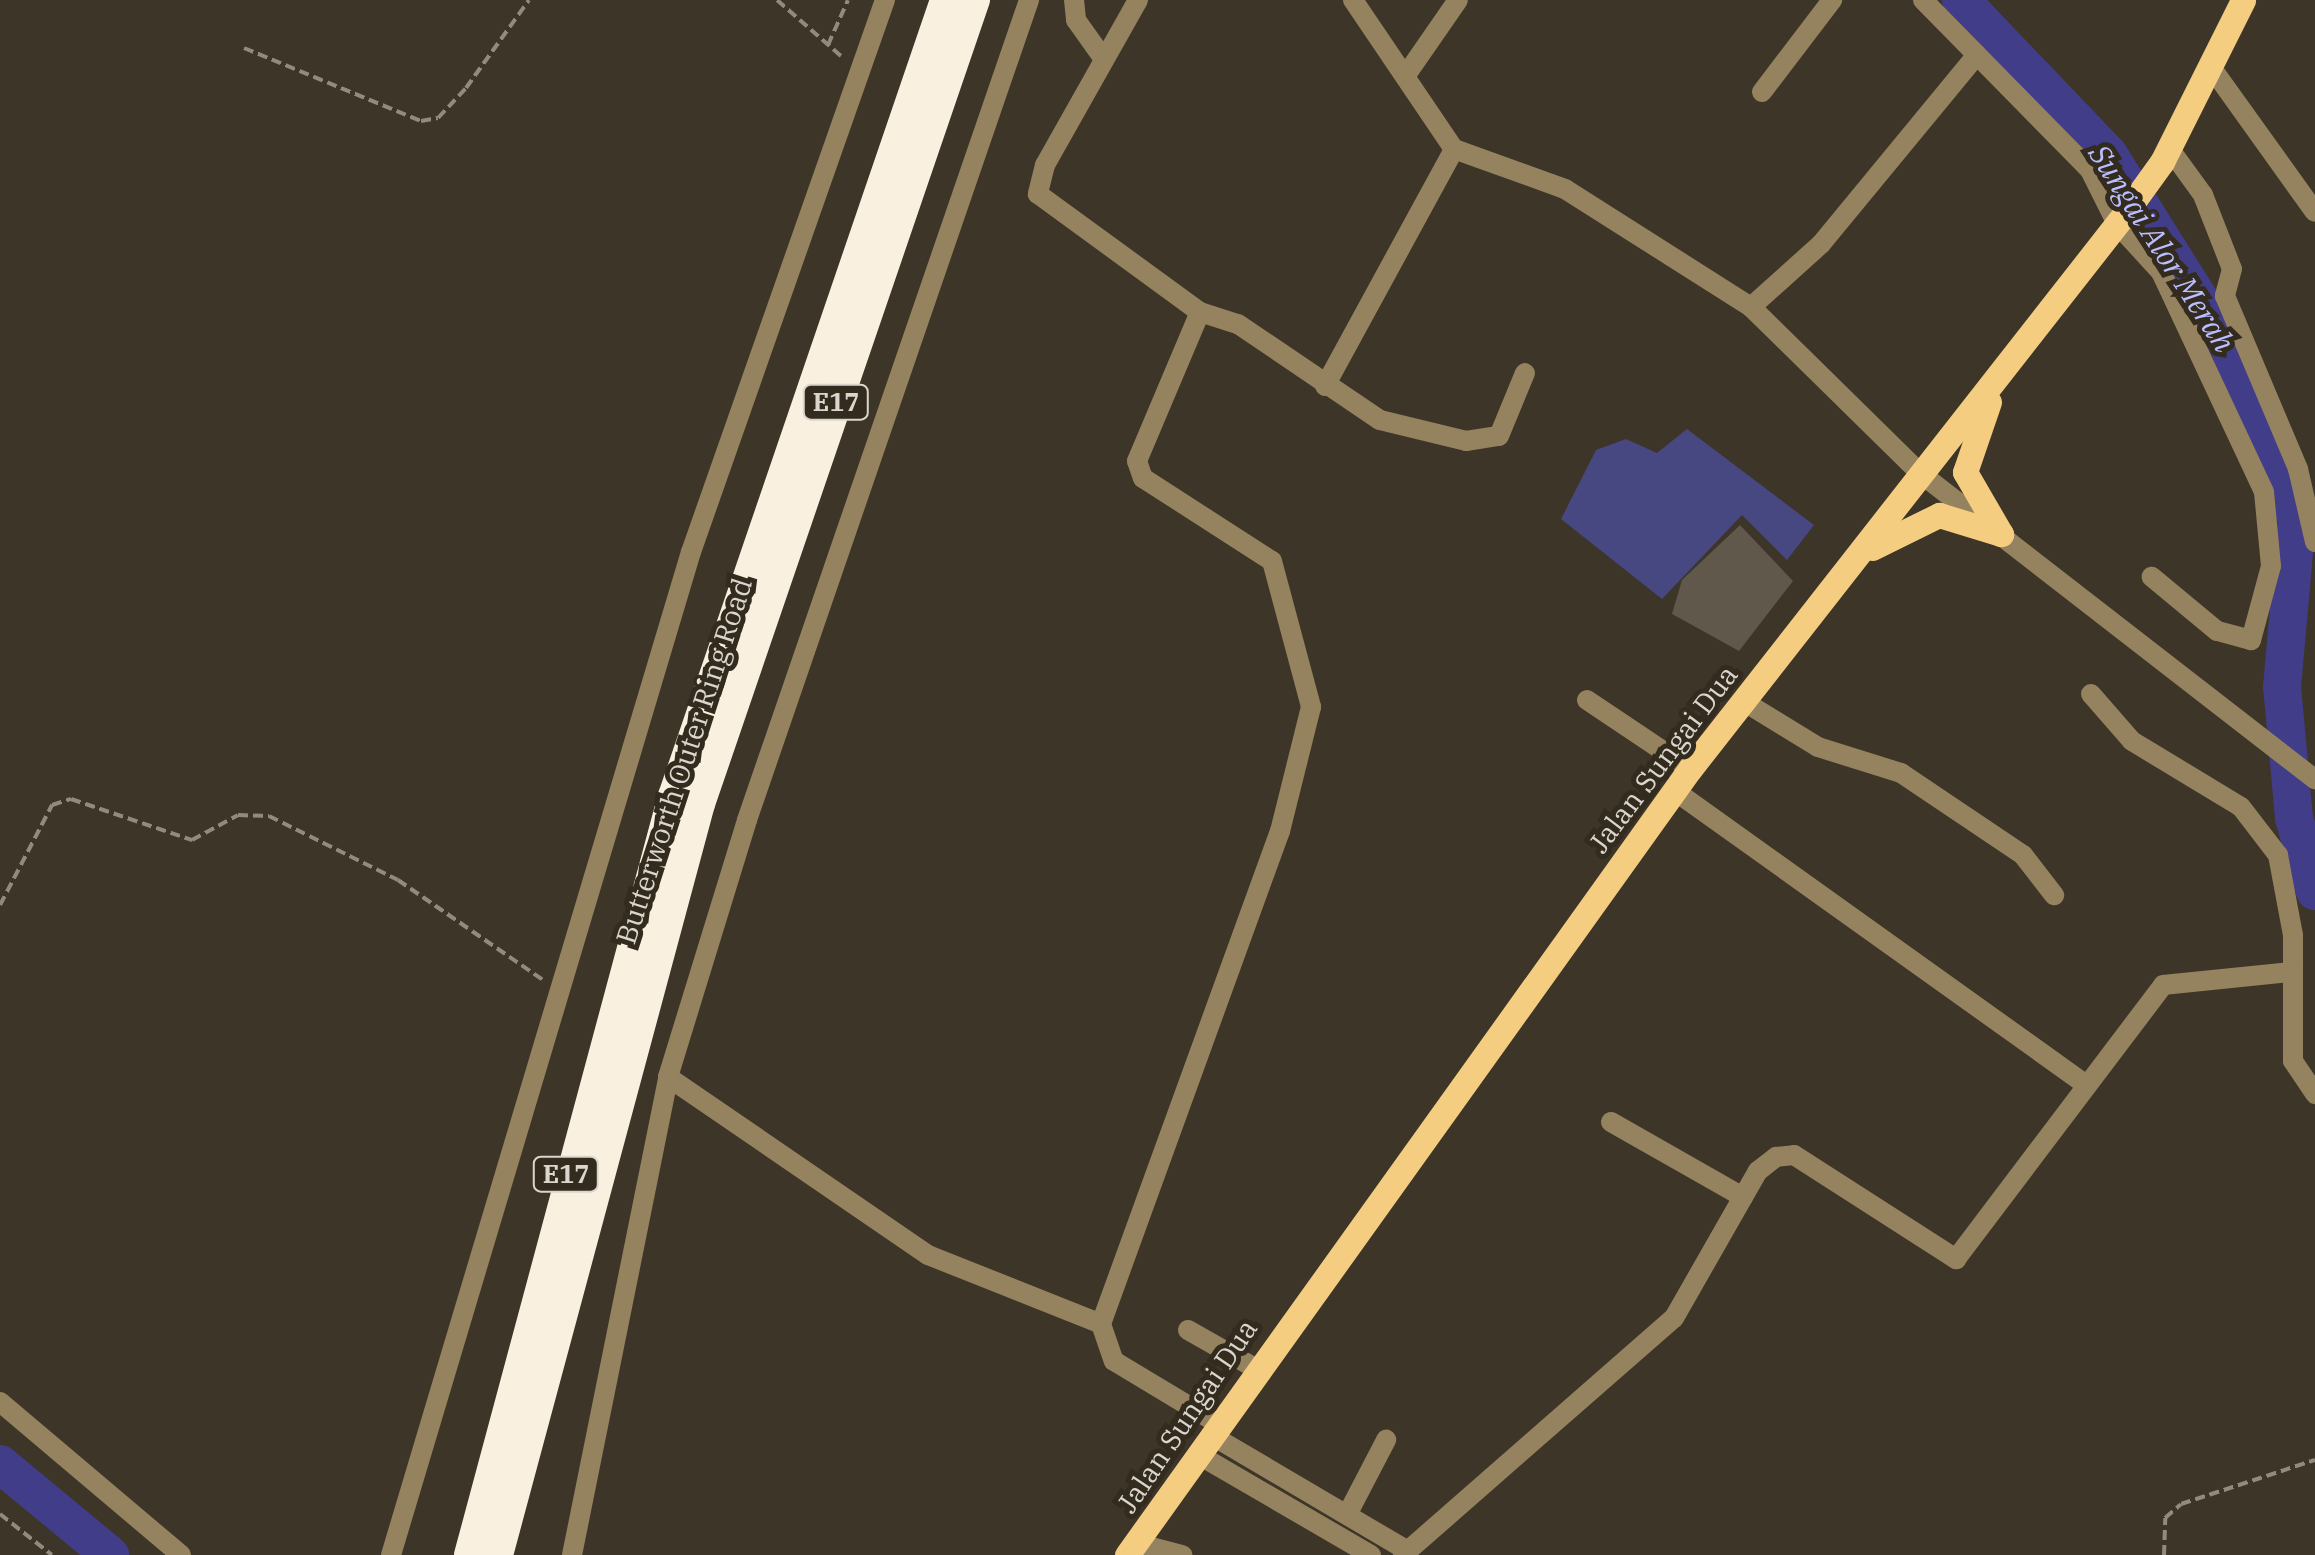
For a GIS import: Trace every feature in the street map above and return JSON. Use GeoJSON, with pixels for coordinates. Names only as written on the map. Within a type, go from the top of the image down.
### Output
{"type":"FeatureCollection","features":[{"type":"Feature","properties":{"kind":"highway","name":"Butterworth Outer Ring Road"},"geometry":{"type":"LineString","coordinates":[[468,1555],[686,800],[945,0]]}},
{"type":"Feature","properties":{"kind":"highway","name":"Butterworth Outer Ring Road"},"geometry":{"type":"LineString","coordinates":[[498,1555],[686,800],[975,0]]}},
{"type":"Feature","properties":{"kind":"main road","name":"Jalan Sungai Dua"},"geometry":{"type":"LineString","coordinates":[[1132,1549],[1256,1368],[1690,769],[2120,220],[2166,155],[2243,0]]}},
{"type":"Feature","properties":{"kind":"main road"},"geometry":{"type":"LineString","coordinates":[[2001,534],[1965,472],[2005,365]]}},
{"type":"Feature","properties":{"kind":"main road"},"geometry":{"type":"LineString","coordinates":[[1851,562],[1939,515],[2001,534]]}},
{"type":"Feature","properties":{"kind":"street"},"geometry":{"type":"LineString","coordinates":[[390,1555],[562,994],[691,552],[885,0]]}},
{"type":"Feature","properties":{"kind":"street"},"geometry":{"type":"LineString","coordinates":[[572,1555],[668,1077],[746,820],[1029,0]]}},
{"type":"Feature","properties":{"kind":"street"},"geometry":{"type":"LineString","coordinates":[[1074,0],[1076,20],[1103,58]]}},
{"type":"Feature","properties":{"kind":"street"},"geometry":{"type":"LineString","coordinates":[[1138,0],[1103,58],[1038,194],[1200,312],[1238,324],[1380,420],[1485,442],[1500,436],[1525,372]]}},
{"type":"Feature","properties":{"kind":"street"},"geometry":{"type":"LineString","coordinates":[[1353,0],[1454,149],[1565,189],[1752,307],[1920,473],[2315,779]]}},
{"type":"Feature","properties":{"kind":"street"},"geometry":{"type":"LineString","coordinates":[[1406,76],[1458,0]]}},
{"type":"Feature","properties":{"kind":"street"},"geometry":{"type":"LineString","coordinates":[[1762,92],[1832,0]]}},
{"type":"Feature","properties":{"kind":"street"},"geometry":{"type":"LineString","coordinates":[[1923,0],[2090,170],[2120,220],[2183,308],[2271,528],[2262,624],[2251,640],[2217,631],[2152,577]]}},
{"type":"Feature","properties":{"kind":"street"},"geometry":{"type":"LineString","coordinates":[[1752,307],[1821,244],[1977,55]]}},
{"type":"Feature","properties":{"kind":"street"},"geometry":{"type":"LineString","coordinates":[[2211,67],[2315,212]]}},
{"type":"Feature","properties":{"kind":"street"},"geometry":{"type":"LineString","coordinates":[[1326,386],[1454,149]]}},
{"type":"Feature","properties":{"kind":"street"},"geometry":{"type":"LineString","coordinates":[[2166,155],[2202,195],[2232,269],[2226,296],[2298,470],[2315,542]]}},
{"type":"Feature","properties":{"kind":"street"},"geometry":{"type":"LineString","coordinates":[[1200,312],[1136,461],[1143,478],[1272,561],[1311,707],[1280,831],[1101,1324],[1100,1340],[1124,1369],[1210,1438],[1371,1555]]}},
{"type":"Feature","properties":{"kind":"street"},"geometry":{"type":"LineString","coordinates":[[2092,694],[2132,741],[2240,807],[2278,855],[2288,882],[2293,1061],[2315,1094]]}},
{"type":"Feature","properties":{"kind":"street"},"geometry":{"type":"LineString","coordinates":[[1588,700],[1690,769]]}},
{"type":"Feature","properties":{"kind":"street"},"geometry":{"type":"LineString","coordinates":[[1743,701],[1818,746],[1901,774],[2023,855],[2054,894]]}},
{"type":"Feature","properties":{"kind":"street"},"geometry":{"type":"LineString","coordinates":[[1675,791],[2085,1084]]}},
{"type":"Feature","properties":{"kind":"street"},"geometry":{"type":"LineString","coordinates":[[1210,1438],[1347,1515],[1405,1553],[1674,1318],[1758,1171],[1794,1155],[1956,1260],[1986,1231],[2085,1084],[2163,985],[2290,972]]}},
{"type":"Feature","properties":{"kind":"street"},"geometry":{"type":"LineString","coordinates":[[668,1077],[928,1255],[1101,1324]]}},
{"type":"Feature","properties":{"kind":"street"},"geometry":{"type":"LineString","coordinates":[[1611,1122],[1743,1197]]}},
{"type":"Feature","properties":{"kind":"street"},"geometry":{"type":"LineString","coordinates":[[1188,1330],[1256,1368]]}},
{"type":"Feature","properties":{"kind":"street"},"geometry":{"type":"LineString","coordinates":[[0,1402],[181,1555]]}},
{"type":"Feature","properties":{"kind":"street"},"geometry":{"type":"LineString","coordinates":[[1347,1515],[1386,1440]]}},
{"type":"Feature","properties":{"kind":"street"},"geometry":{"type":"LineString","coordinates":[[1132,1549],[1182,1555]]}},
{"type":"Feature","properties":{"kind":"path"},"geometry":{"type":"LineString","coordinates":[[244,48],[421,121],[438,118],[466,88],[529,0]]}},
{"type":"Feature","properties":{"kind":"path"},"geometry":{"type":"LineString","coordinates":[[778,0],[828,45],[864,66]]}},
{"type":"Feature","properties":{"kind":"path"},"geometry":{"type":"LineString","coordinates":[[828,45],[848,0]]}},
{"type":"Feature","properties":{"kind":"path"},"geometry":{"type":"LineString","coordinates":[[0,905],[52,805],[72,798],[192,840],[238,814],[270,816],[398,880],[562,994]]}},
{"type":"Feature","properties":{"kind":"path"},"geometry":{"type":"LineString","coordinates":[[2164,1555],[2165,1518],[2181,1504],[2315,1460]]}},
{"type":"Feature","properties":{"kind":"path"},"geometry":{"type":"LineString","coordinates":[[0,1514],[52,1555]]}},
{"type":"Feature","properties":{"kind":"shaded area"},"geometry":{"type":"Polygon","coordinates":[[[1687,429],[1814,525],[1787,560],[1742,515],[1662,599],[1561,519],[1596,450],[1626,439],[1657,453],[1687,429]]]}},
{"type":"Feature","properties":{"kind":"building"},"geometry":{"type":"Polygon","coordinates":[[[1740,525],[1793,581],[1739,651],[1672,614],[1682,580],[1740,525]]]}},
{"type":"Feature","properties":{"kind":"waterway","name":"Sungai Alor Merah"},"geometry":{"type":"LineString","coordinates":[[1961,0],[2109,155],[2228,345],[2297,519],[2282,686],[2294,818],[2315,891]]}},
{"type":"Feature","properties":{"kind":"waterway"},"geometry":{"type":"LineString","coordinates":[[0,1464],[110,1555]]}}]}
